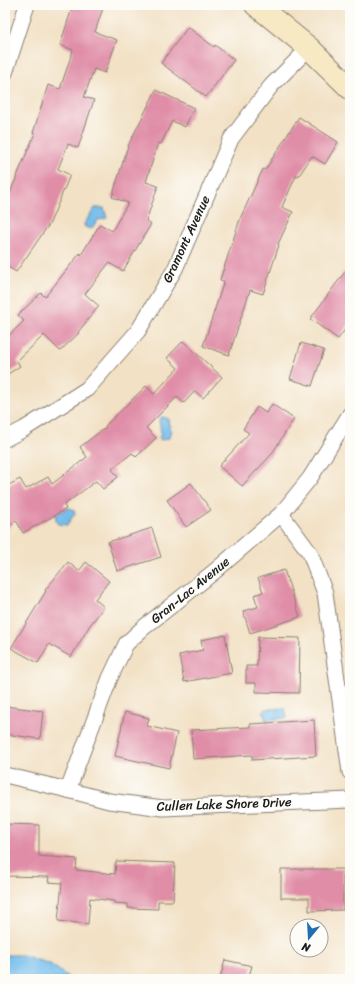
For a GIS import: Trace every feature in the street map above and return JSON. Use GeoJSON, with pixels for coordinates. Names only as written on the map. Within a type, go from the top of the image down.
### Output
{"type":"FeatureCollection","features":[{"type":"Feature","properties":{"kind":"main road"},"geometry":{"type":"LineString","coordinates":[[256,5],[309,48],[350,88]]}},
{"type":"Feature","properties":{"kind":"street"},"geometry":{"type":"LineString","coordinates":[[5,74],[27,5]]}},
{"type":"Feature","properties":{"kind":"street","name":"Gramont Avenue"},"geometry":{"type":"LineString","coordinates":[[5,439],[24,429],[87,389],[138,331],[175,269],[231,139],[271,86],[309,48]]}},
{"type":"Feature","properties":{"kind":"street","name":"Gran-Lac Avenue"},"geometry":{"type":"LineString","coordinates":[[68,790],[110,678],[126,644],[143,628],[215,571],[281,514],[310,478],[350,414]]}},
{"type":"Feature","properties":{"kind":"street"},"geometry":{"type":"LineString","coordinates":[[281,514],[310,553],[325,593],[350,772]]}},
{"type":"Feature","properties":{"kind":"street","name":"Cullen Lake Shore Drive"},"geometry":{"type":"LineString","coordinates":[[5,775],[68,790],[109,802],[163,808],[350,800]]}},
{"type":"Feature","properties":{"kind":"water"},"geometry":{"type":"Polygon","coordinates":[[[95,208],[104,208],[107,218],[98,220],[91,229],[85,227],[84,224],[95,208]]]}},
{"type":"Feature","properties":{"kind":"water"},"geometry":{"type":"Polygon","coordinates":[[[163,417],[169,419],[168,422],[171,430],[169,438],[161,440],[159,438],[161,433],[159,420],[163,417]]]}},
{"type":"Feature","properties":{"kind":"water"},"geometry":{"type":"Polygon","coordinates":[[[68,508],[73,509],[75,513],[67,525],[59,524],[56,521],[56,514],[68,508]]]}},
{"type":"Feature","properties":{"kind":"water"},"geometry":{"type":"Polygon","coordinates":[[[285,708],[287,718],[266,720],[263,712],[265,709],[285,708]]]}},
{"type":"Feature","properties":{"kind":"water"},"geometry":{"type":"Polygon","coordinates":[[[5,955],[23,955],[50,964],[71,979],[5,979],[5,955]]]}},
{"type":"Feature","properties":{"kind":"building"},"geometry":{"type":"Polygon","coordinates":[[[73,5],[104,5],[95,32],[117,40],[105,73],[94,69],[84,97],[94,100],[78,148],[68,144],[58,169],[70,175],[50,223],[16,272],[5,265],[5,205],[35,133],[33,133],[48,85],[60,89],[73,50],[60,45],[73,5]]]}},
{"type":"Feature","properties":{"kind":"building"},"geometry":{"type":"Polygon","coordinates":[[[188,27],[234,60],[206,97],[161,63],[188,27]]]}},
{"type":"Feature","properties":{"kind":"building"},"geometry":{"type":"Polygon","coordinates":[[[156,90],[194,108],[185,127],[172,121],[161,144],[158,143],[146,182],[158,186],[146,221],[151,224],[123,271],[109,263],[85,294],[99,306],[78,332],[79,333],[60,351],[44,335],[17,361],[20,366],[5,376],[5,339],[24,321],[18,315],[41,293],[45,297],[80,253],[81,255],[100,224],[112,231],[128,203],[112,197],[128,146],[156,90]]]}},
{"type":"Feature","properties":{"kind":"building"},"geometry":{"type":"Polygon","coordinates":[[[299,117],[338,142],[325,164],[312,156],[298,177],[296,176],[282,207],[293,212],[278,244],[279,245],[263,294],[250,290],[229,355],[203,346],[224,281],[220,280],[240,219],[263,169],[265,170],[299,117]]]}},
{"type":"Feature","properties":{"kind":"building"},"geometry":{"type":"Polygon","coordinates":[[[350,265],[350,323],[338,339],[310,319],[350,265]]]}},
{"type":"Feature","properties":{"kind":"building"},"geometry":{"type":"Polygon","coordinates":[[[183,341],[222,377],[203,398],[195,391],[184,403],[177,397],[146,428],[156,438],[136,457],[132,453],[112,469],[118,477],[103,489],[96,481],[64,505],[66,509],[23,533],[16,520],[5,531],[5,487],[20,479],[26,489],[48,477],[52,484],[87,457],[80,447],[106,427],[105,426],[146,386],[154,394],[178,368],[167,358],[183,341]]]}},
{"type":"Feature","properties":{"kind":"building"},"geometry":{"type":"Polygon","coordinates":[[[301,343],[324,350],[312,386],[290,379],[301,343]]]}},
{"type":"Feature","properties":{"kind":"building"},"geometry":{"type":"Polygon","coordinates":[[[272,404],[294,419],[271,455],[242,486],[219,466],[249,433],[243,429],[257,407],[266,413],[272,404]]]}},
{"type":"Feature","properties":{"kind":"building"},"geometry":{"type":"Polygon","coordinates":[[[191,483],[211,510],[186,527],[167,500],[191,483]]]}},
{"type":"Feature","properties":{"kind":"building"},"geometry":{"type":"Polygon","coordinates":[[[152,528],[161,557],[117,571],[108,542],[152,528]]]}},
{"type":"Feature","properties":{"kind":"building"},"geometry":{"type":"Polygon","coordinates":[[[68,562],[79,571],[86,562],[109,581],[95,599],[104,607],[90,625],[71,657],[49,644],[38,663],[11,648],[46,591],[45,590],[68,562]]]}},
{"type":"Feature","properties":{"kind":"building"},"geometry":{"type":"Polygon","coordinates":[[[284,570],[300,617],[250,633],[243,611],[258,607],[254,595],[263,592],[258,578],[284,570]]]}},
{"type":"Feature","properties":{"kind":"building"},"geometry":{"type":"Polygon","coordinates":[[[225,635],[232,673],[184,682],[179,655],[203,650],[201,640],[225,635]]]}},
{"type":"Feature","properties":{"kind":"building"},"geometry":{"type":"Polygon","coordinates":[[[258,637],[300,638],[299,693],[256,692],[256,683],[246,683],[246,666],[257,666],[258,637]]]}},
{"type":"Feature","properties":{"kind":"building"},"geometry":{"type":"Polygon","coordinates":[[[5,706],[43,711],[40,739],[5,734],[5,706]]]}},
{"type":"Feature","properties":{"kind":"building"},"geometry":{"type":"Polygon","coordinates":[[[125,712],[149,718],[147,726],[177,733],[169,768],[115,756],[125,712]]]}},
{"type":"Feature","properties":{"kind":"building"},"geometry":{"type":"Polygon","coordinates":[[[314,720],[316,756],[252,760],[252,755],[193,759],[191,730],[250,727],[250,724],[314,720]]]}},
{"type":"Feature","properties":{"kind":"building"},"geometry":{"type":"Polygon","coordinates":[[[5,824],[39,825],[39,856],[77,859],[76,870],[115,874],[116,861],[175,863],[173,901],[158,901],[158,909],[128,908],[128,904],[90,898],[88,924],[58,921],[62,883],[48,882],[49,877],[5,876],[5,824]]]}},
{"type":"Feature","properties":{"kind":"building"},"geometry":{"type":"Polygon","coordinates":[[[281,869],[343,869],[343,910],[309,911],[309,898],[281,898],[281,869]]]}},
{"type":"Feature","properties":{"kind":"building"},"geometry":{"type":"Polygon","coordinates":[[[225,960],[252,966],[248,979],[220,979],[225,960]]]}}]}
